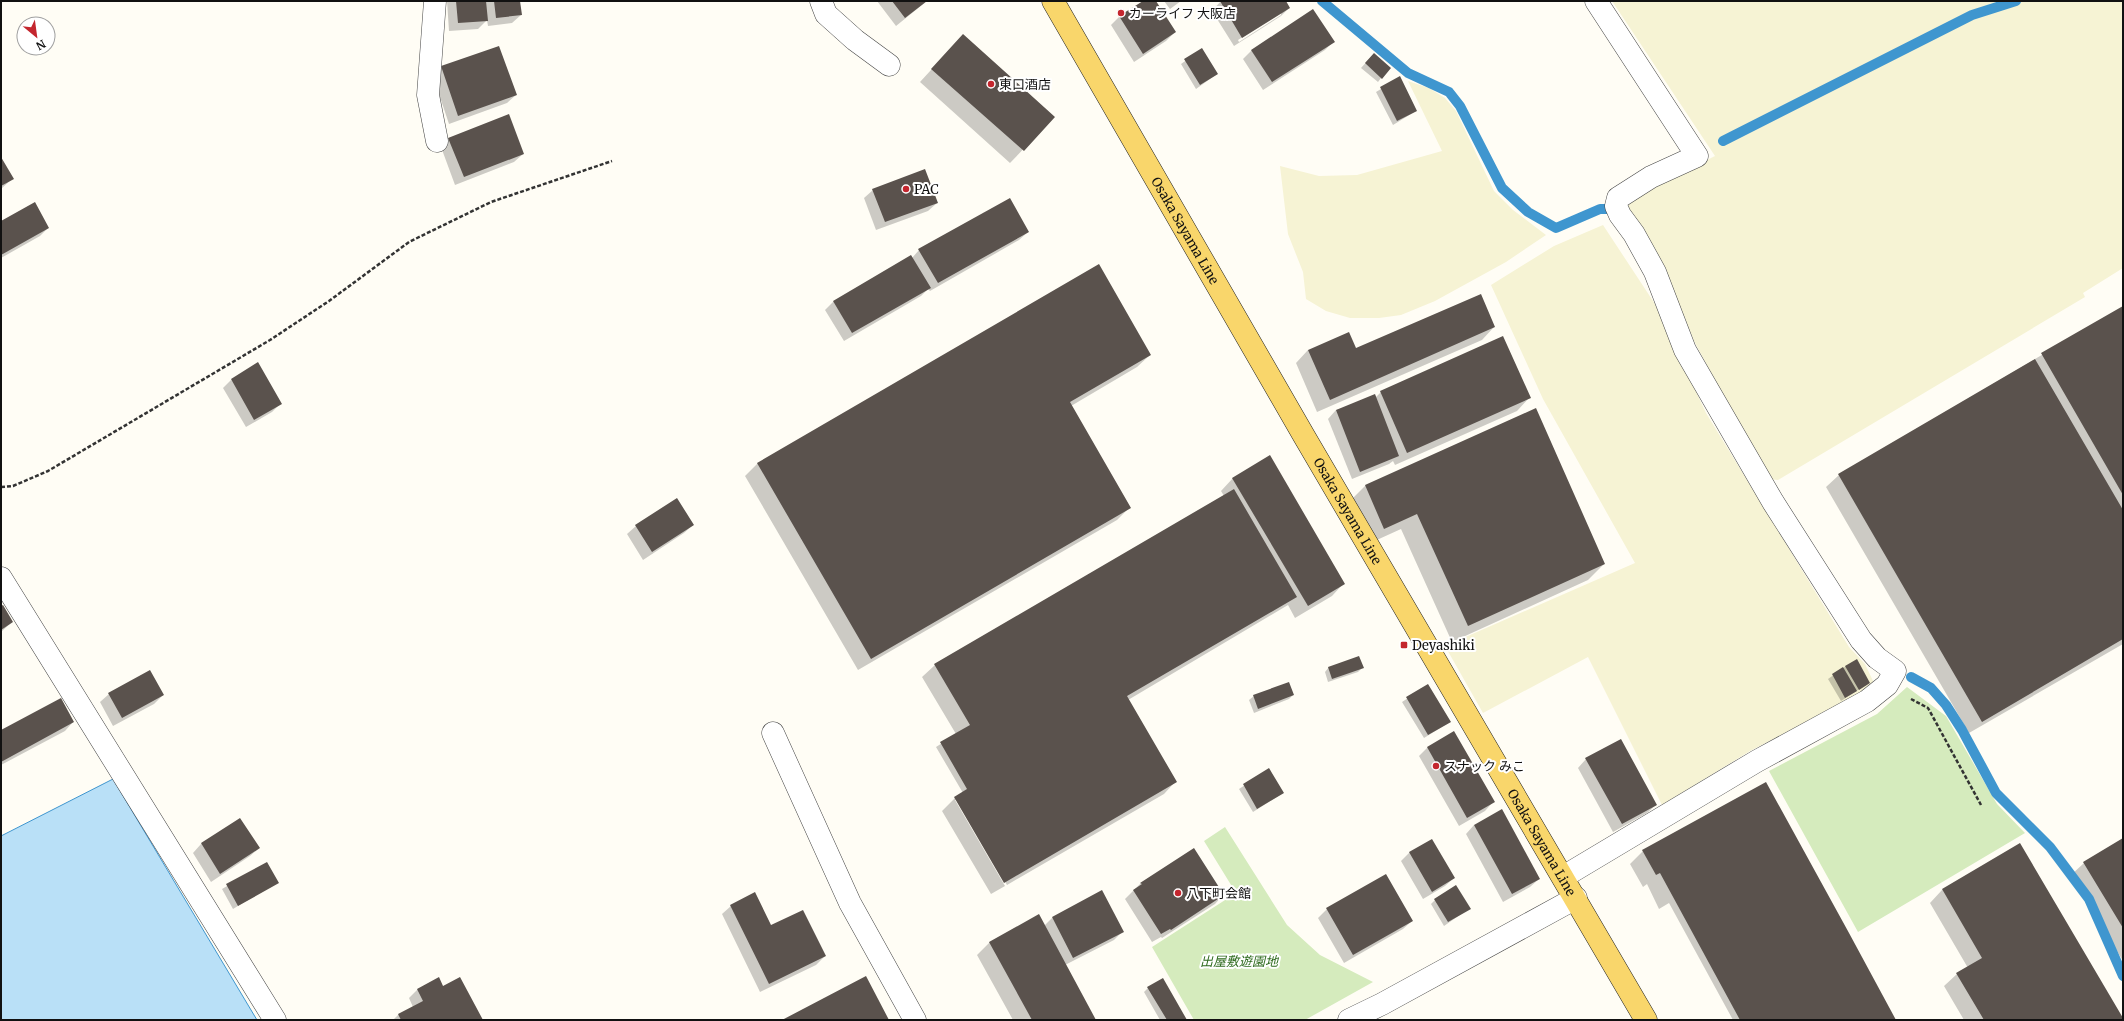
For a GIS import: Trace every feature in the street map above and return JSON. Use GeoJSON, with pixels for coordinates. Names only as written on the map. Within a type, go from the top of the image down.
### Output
{"type":"FeatureCollection","features":[{"type":"Feature","properties":{"kind":"main road","name":"Osaka Sayama Line"},"geometry":{"type":"LineString","coordinates":[[1053,1],[1304,436],[1576,898],[1646,1020]]}},
{"type":"Feature","properties":{"kind":"street"},"geometry":{"type":"LineString","coordinates":[[435,1],[428,95],[437,141]]}},
{"type":"Feature","properties":{"kind":"street"},"geometry":{"type":"LineString","coordinates":[[821,1],[826,14],[855,40],[889,65]]}},
{"type":"Feature","properties":{"kind":"street"},"geometry":{"type":"LineString","coordinates":[[1563,876],[1757,761],[1867,701],[1887,685],[1895,671],[1877,658],[1861,640],[1773,502],[1685,350],[1655,272],[1616,206],[1618,198],[1645,181],[1697,156],[1596,1]]}},
{"type":"Feature","properties":{"kind":"street"},"geometry":{"type":"LineString","coordinates":[[1,578],[275,1020]]}},
{"type":"Feature","properties":{"kind":"street"},"geometry":{"type":"LineString","coordinates":[[774,733],[850,903],[915,1020]]}},
{"type":"Feature","properties":{"kind":"street"},"geometry":{"type":"LineString","coordinates":[[1349,1020],[1382,1004],[1576,898]]}},
{"type":"Feature","properties":{"kind":"path"},"geometry":{"type":"LineString","coordinates":[[1,487],[13,486],[48,470],[270,340],[329,301],[410,242],[491,202],[612,161]]}},
{"type":"Feature","properties":{"kind":"path"},"geometry":{"type":"LineString","coordinates":[[1887,685],[1928,708],[1981,805]]}},
{"type":"Feature","properties":{"kind":"shaded area"},"geometry":{"type":"Polygon","coordinates":[[[1612,1],[2123,1],[2123,268],[2083,293],[2085,297],[1778,480],[1768,479],[1694,341],[1666,272],[1627,211],[1627,203],[1657,185],[1715,156],[1612,1]]]}},
{"type":"Feature","properties":{"kind":"shaded area"},"geometry":{"type":"Polygon","coordinates":[[[1408,81],[1429,88],[1445,98],[1456,111],[1494,191],[1513,210],[1546,235],[1506,262],[1435,301],[1401,315],[1379,318],[1350,318],[1326,311],[1306,299],[1303,272],[1288,234],[1280,166],[1319,176],[1357,175],[1442,151],[1408,81]]]}},
{"type":"Feature","properties":{"kind":"shaded area"},"geometry":{"type":"Polygon","coordinates":[[[1603,225],[1655,304],[1706,413],[1849,647],[1865,664],[1874,683],[1861,694],[1750,751],[1662,805],[1588,657],[1483,713],[1445,646],[1635,563],[1543,399],[1491,285],[1554,246],[1603,225]]]}},
{"type":"Feature","properties":{"kind":"green space"},"geometry":{"type":"Polygon","coordinates":[[[1907,687],[1946,716],[1997,804],[2025,833],[1858,932],[1769,771],[1877,714],[1907,687]]]}},
{"type":"Feature","properties":{"kind":"green space","name":"出屋敷遊園地"},"geometry":{"type":"Polygon","coordinates":[[[1225,827],[1287,925],[1320,955],[1373,982],[1305,1020],[1194,1020],[1152,947],[1236,893],[1204,841],[1225,827]]]}},
{"type":"Feature","properties":{"kind":"water"},"geometry":{"type":"Polygon","coordinates":[[[113,779],[257,1020],[1,1020],[1,836],[113,779]]]}},
{"type":"Feature","properties":{"kind":"building"},"geometry":{"type":"Polygon","coordinates":[[[456,1],[486,1],[488,21],[458,23],[456,1]]]}},
{"type":"Feature","properties":{"kind":"building"},"geometry":{"type":"Polygon","coordinates":[[[494,1],[520,1],[522,15],[496,18],[494,1]]]}},
{"type":"Feature","properties":{"kind":"building"},"geometry":{"type":"Polygon","coordinates":[[[892,1],[927,1],[905,18],[892,1]]]}},
{"type":"Feature","properties":{"kind":"building"},"geometry":{"type":"Polygon","coordinates":[[[1143,1],[1156,1],[1176,32],[1143,54],[1119,16],[1143,1]]]}},
{"type":"Feature","properties":{"kind":"building"},"geometry":{"type":"Polygon","coordinates":[[[1220,1],[1286,1],[1290,8],[1242,38],[1220,1]]]}},
{"type":"Feature","properties":{"kind":"building"},"geometry":{"type":"Polygon","coordinates":[[[1313,9],[1335,42],[1272,82],[1251,50],[1313,9]]]}},
{"type":"Feature","properties":{"kind":"building"},"geometry":{"type":"Polygon","coordinates":[[[963,34],[1055,117],[1024,151],[931,69],[963,34]]]}},
{"type":"Feature","properties":{"kind":"building"},"geometry":{"type":"Polygon","coordinates":[[[499,46],[517,95],[458,116],[441,66],[499,46]]]}},
{"type":"Feature","properties":{"kind":"building"},"geometry":{"type":"Polygon","coordinates":[[[1202,48],[1218,74],[1200,85],[1184,59],[1202,48]]]}},
{"type":"Feature","properties":{"kind":"building"},"geometry":{"type":"Polygon","coordinates":[[[1374,53],[1391,68],[1382,79],[1365,63],[1374,53]]]}},
{"type":"Feature","properties":{"kind":"building"},"geometry":{"type":"Polygon","coordinates":[[[1400,76],[1417,111],[1397,121],[1380,87],[1400,76]]]}},
{"type":"Feature","properties":{"kind":"building"},"geometry":{"type":"Polygon","coordinates":[[[509,114],[524,154],[464,177],[448,138],[509,114]]]}},
{"type":"Feature","properties":{"kind":"building"},"geometry":{"type":"Polygon","coordinates":[[[1,157],[14,179],[1,186],[1,157]]]}},
{"type":"Feature","properties":{"kind":"building"},"geometry":{"type":"Polygon","coordinates":[[[925,169],[938,203],[885,222],[872,189],[925,169]]]}},
{"type":"Feature","properties":{"kind":"building"},"geometry":{"type":"Polygon","coordinates":[[[1010,198],[1029,232],[938,283],[918,249],[1010,198]]]}},
{"type":"Feature","properties":{"kind":"building"},"geometry":{"type":"Polygon","coordinates":[[[35,202],[49,228],[1,255],[1,221],[35,202]]]}},
{"type":"Feature","properties":{"kind":"building"},"geometry":{"type":"Polygon","coordinates":[[[911,255],[931,288],[852,333],[833,301],[911,255]]]}},
{"type":"Feature","properties":{"kind":"building"},"geometry":{"type":"Polygon","coordinates":[[[1099,264],[1151,355],[1070,402],[1131,508],[871,659],[757,463],[1099,264]]]}},
{"type":"Feature","properties":{"kind":"building"},"geometry":{"type":"Polygon","coordinates":[[[1481,294],[1495,327],[1330,400],[1308,350],[1349,332],[1356,348],[1481,294]]]}},
{"type":"Feature","properties":{"kind":"building"},"geometry":{"type":"Polygon","coordinates":[[[2123,306],[2123,495],[2041,353],[2123,306]]]}},
{"type":"Feature","properties":{"kind":"building"},"geometry":{"type":"Polygon","coordinates":[[[1503,336],[1531,398],[1407,453],[1380,391],[1503,336]]]}},
{"type":"Feature","properties":{"kind":"building"},"geometry":{"type":"Polygon","coordinates":[[[2035,359],[2123,510],[2123,639],[1982,722],[1838,474],[2035,359]]]}},
{"type":"Feature","properties":{"kind":"building"},"geometry":{"type":"Polygon","coordinates":[[[258,362],[282,404],[254,420],[231,379],[258,362]]]}},
{"type":"Feature","properties":{"kind":"building"},"geometry":{"type":"Polygon","coordinates":[[[1375,394],[1399,456],[1360,472],[1336,410],[1375,394]]]}},
{"type":"Feature","properties":{"kind":"building"},"geometry":{"type":"Polygon","coordinates":[[[1536,408],[1605,564],[1468,626],[1417,514],[1384,529],[1365,485],[1536,408]]]}},
{"type":"Feature","properties":{"kind":"building"},"geometry":{"type":"Polygon","coordinates":[[[1270,455],[1345,584],[1308,606],[1232,478],[1270,455]]]}},
{"type":"Feature","properties":{"kind":"building"},"geometry":{"type":"Polygon","coordinates":[[[1234,489],[1297,597],[1127,696],[1177,782],[1004,883],[954,797],[967,789],[940,742],[970,725],[934,664],[1234,489]]]}},
{"type":"Feature","properties":{"kind":"building"},"geometry":{"type":"Polygon","coordinates":[[[677,498],[694,525],[652,552],[635,525],[677,498]]]}},
{"type":"Feature","properties":{"kind":"building"},"geometry":{"type":"Polygon","coordinates":[[[3,605],[13,622],[1,630],[1,606],[3,605]]]}},
{"type":"Feature","properties":{"kind":"building"},"geometry":{"type":"Polygon","coordinates":[[[1359,656],[1364,668],[1332,679],[1328,667],[1359,656]]]}},
{"type":"Feature","properties":{"kind":"building"},"geometry":{"type":"Polygon","coordinates":[[[1857,659],[1870,683],[1859,690],[1845,666],[1857,659]]]}},
{"type":"Feature","properties":{"kind":"building"},"geometry":{"type":"Polygon","coordinates":[[[1843,667],[1857,691],[1845,698],[1832,674],[1843,667]]]}},
{"type":"Feature","properties":{"kind":"building"},"geometry":{"type":"Polygon","coordinates":[[[150,670],[164,695],[122,718],[108,693],[150,670]]]}},
{"type":"Feature","properties":{"kind":"building"},"geometry":{"type":"Polygon","coordinates":[[[1289,682],[1294,695],[1258,709],[1253,695],[1289,682]]]}},
{"type":"Feature","properties":{"kind":"building"},"geometry":{"type":"Polygon","coordinates":[[[1428,684],[1451,722],[1428,735],[1406,697],[1428,684]]]}},
{"type":"Feature","properties":{"kind":"building"},"geometry":{"type":"Polygon","coordinates":[[[61,698],[74,722],[1,762],[1,730],[61,698]]]}},
{"type":"Feature","properties":{"kind":"building"},"geometry":{"type":"Polygon","coordinates":[[[1454,731],[1495,802],[1467,818],[1427,747],[1454,731]]]}},
{"type":"Feature","properties":{"kind":"building"},"geometry":{"type":"Polygon","coordinates":[[[1621,739],[1657,805],[1622,824],[1585,758],[1621,739]]]}},
{"type":"Feature","properties":{"kind":"building"},"geometry":{"type":"Polygon","coordinates":[[[1269,768],[1284,793],[1257,809],[1243,784],[1269,768]]]}},
{"type":"Feature","properties":{"kind":"building"},"geometry":{"type":"Polygon","coordinates":[[[1766,782],[1896,1020],[1740,1020],[1660,873],[1656,875],[1642,850],[1766,782]]]}},
{"type":"Feature","properties":{"kind":"building"},"geometry":{"type":"Polygon","coordinates":[[[1502,809],[1540,879],[1512,894],[1474,825],[1502,809]]]}},
{"type":"Feature","properties":{"kind":"building"},"geometry":{"type":"Polygon","coordinates":[[[240,818],[260,848],[220,874],[201,843],[240,818]]]}},
{"type":"Feature","properties":{"kind":"building"},"geometry":{"type":"Polygon","coordinates":[[[2123,838],[2123,928],[2083,862],[2123,838]]]}},
{"type":"Feature","properties":{"kind":"building"},"geometry":{"type":"Polygon","coordinates":[[[1432,839],[1455,878],[1432,892],[1409,852],[1432,839]]]}},
{"type":"Feature","properties":{"kind":"building"},"geometry":{"type":"Polygon","coordinates":[[[2020,843],[2123,1020],[1984,1020],[1956,973],[1982,958],[1942,889],[2020,843]]]}},
{"type":"Feature","properties":{"kind":"building","name":"八下町会館"},"geometry":{"type":"Polygon","coordinates":[[[1194,848],[1224,895],[1171,930],[1170,929],[1161,934],[1133,890],[1142,884],[1140,883],[1194,848]]]}},
{"type":"Feature","properties":{"kind":"building"},"geometry":{"type":"Polygon","coordinates":[[[267,862],[279,883],[238,906],[226,884],[267,862]]]}},
{"type":"Feature","properties":{"kind":"building"},"geometry":{"type":"Polygon","coordinates":[[[1386,874],[1413,921],[1353,955],[1326,908],[1386,874]]]}},
{"type":"Feature","properties":{"kind":"building"},"geometry":{"type":"Polygon","coordinates":[[[1456,885],[1471,909],[1448,922],[1434,899],[1456,885]]]}},
{"type":"Feature","properties":{"kind":"building"},"geometry":{"type":"Polygon","coordinates":[[[1102,890],[1124,932],[1073,958],[1052,917],[1102,890]]]}},
{"type":"Feature","properties":{"kind":"building"},"geometry":{"type":"Polygon","coordinates":[[[755,892],[771,925],[803,910],[826,956],[769,984],[730,905],[755,892]]]}},
{"type":"Feature","properties":{"kind":"building"},"geometry":{"type":"Polygon","coordinates":[[[1039,914],[1096,1020],[1032,1020],[989,942],[1039,914]]]}},
{"type":"Feature","properties":{"kind":"building"},"geometry":{"type":"Polygon","coordinates":[[[866,976],[889,1020],[782,1020],[866,976]]]}},
{"type":"Feature","properties":{"kind":"building"},"geometry":{"type":"Polygon","coordinates":[[[439,977],[443,986],[460,977],[483,1020],[401,1020],[398,1014],[423,1001],[417,989],[439,977]]]}},
{"type":"Feature","properties":{"kind":"building"},"geometry":{"type":"Polygon","coordinates":[[[1163,978],[1187,1020],[1167,1020],[1147,987],[1163,978]]]}},
{"type":"Feature","properties":{"kind":"waterway"},"geometry":{"type":"LineString","coordinates":[[1322,1],[1408,73],[1449,92],[1460,106],[1502,188],[1528,212],[1556,228],[1600,209],[1611,209]]}},
{"type":"Feature","properties":{"kind":"waterway"},"geometry":{"type":"LineString","coordinates":[[1723,141],[1972,15],[2016,1]]}},
{"type":"Feature","properties":{"kind":"waterway"},"geometry":{"type":"LineString","coordinates":[[1911,677],[1931,688],[1946,705],[1962,730],[1996,793],[2050,847],[2089,899],[2123,976]]}},
{"type":"Feature","properties":{"kind":"place","name":"カーライフ 大阪店"},"geometry":{"type":"Point","coordinates":[1121,13]}},
{"type":"Feature","properties":{"kind":"place","name":"東口酒店"},"geometry":{"type":"Point","coordinates":[991,84]}},
{"type":"Feature","properties":{"kind":"place","name":"PAC"},"geometry":{"type":"Point","coordinates":[906,189]}},
{"type":"Feature","properties":{"kind":"place","name":"Deyashiki"},"geometry":{"type":"Point","coordinates":[1404,645]}},
{"type":"Feature","properties":{"kind":"place","name":"スナック みこ"},"geometry":{"type":"Point","coordinates":[1436,766]}},
{"type":"Feature","properties":{"kind":"place","name":"八下町会館"},"geometry":{"type":"Point","coordinates":[1178,893]}}]}
